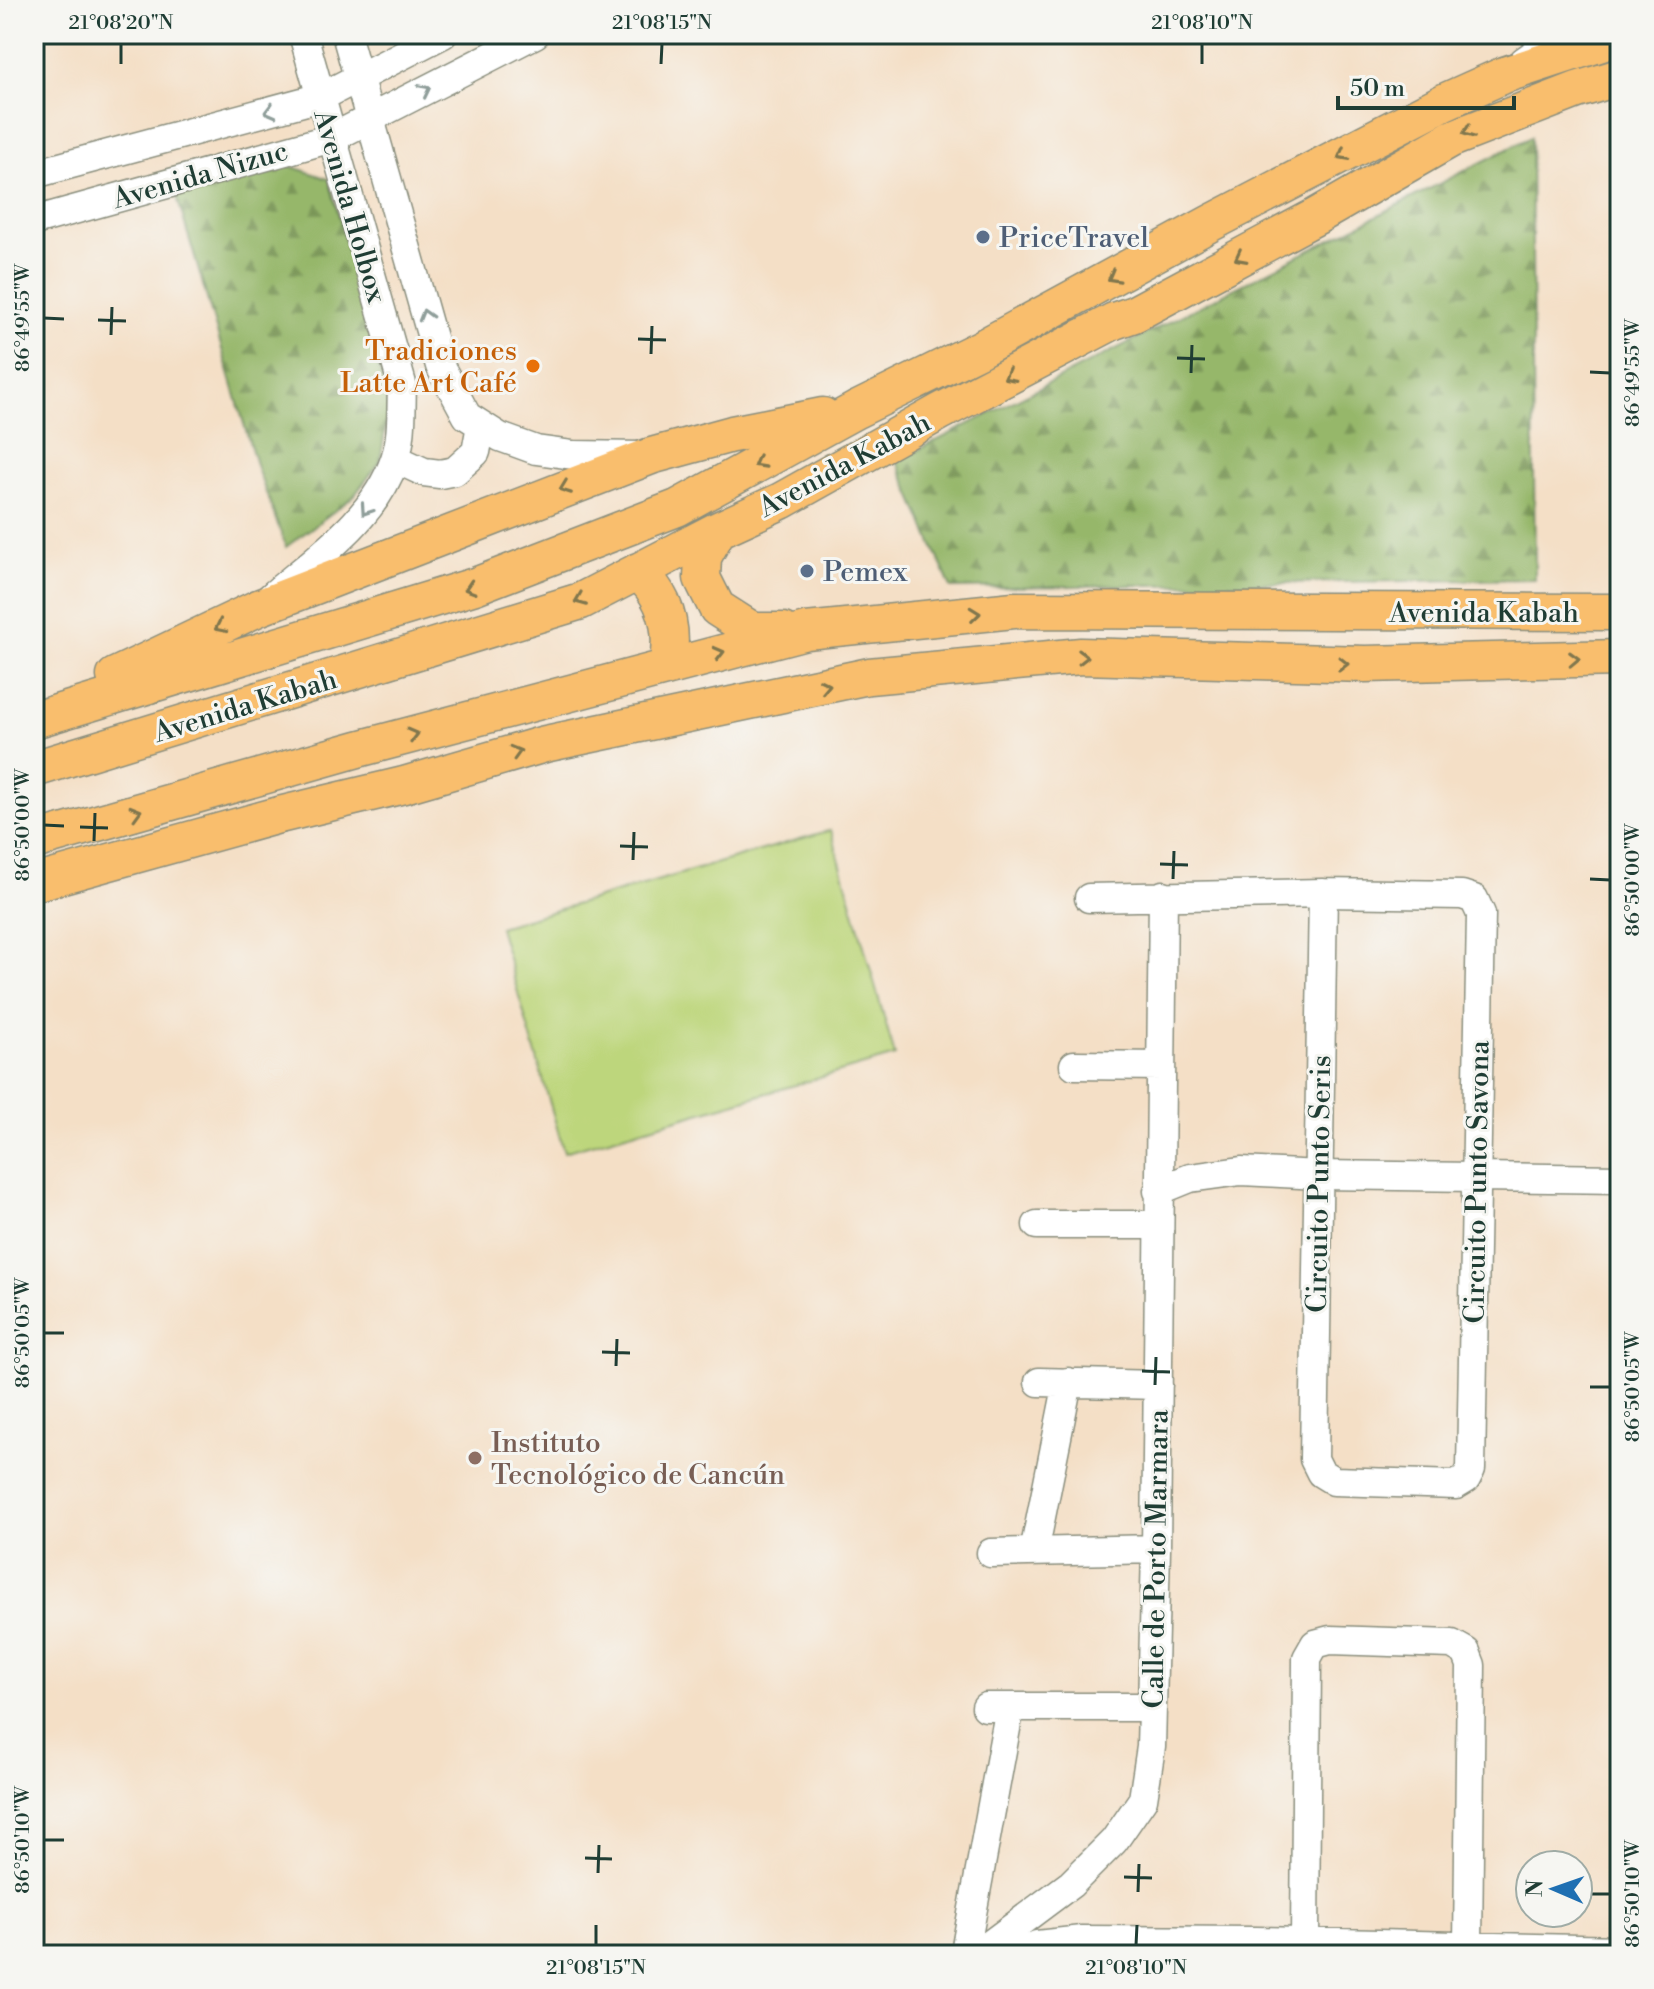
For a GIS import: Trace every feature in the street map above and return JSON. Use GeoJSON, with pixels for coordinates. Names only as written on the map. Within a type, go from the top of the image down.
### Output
{"type":"FeatureCollection","features":[{"type":"Feature","properties":{"kind":"main road","name":"Avenida Kabah"},"geometry":{"type":"LineString","coordinates":[[34,720],[475,586],[677,508],[856,410],[980,349],[1211,223],[1444,102],[1504,75],[1620,37]]}},
{"type":"Feature","properties":{"kind":"main road","name":"Avenida Kabah"},"geometry":{"type":"LineString","coordinates":[[34,769],[581,601],[781,501],[940,412],[1114,321],[1134,314],[1317,216],[1451,139],[1577,90],[1620,77]]}},
{"type":"Feature","properties":{"kind":"main road"},"geometry":{"type":"LineString","coordinates":[[1317,216],[1444,102]]}},
{"type":"Feature","properties":{"kind":"main road"},"geometry":{"type":"LineString","coordinates":[[980,349],[1134,314]]}},
{"type":"Feature","properties":{"kind":"main road"},"geometry":{"type":"LineString","coordinates":[[34,713],[258,608],[651,456],[732,434],[856,410]]}},
{"type":"Feature","properties":{"kind":"main road"},"geometry":{"type":"LineString","coordinates":[[718,530],[703,557],[702,578],[717,608],[753,631],[806,631]]}},
{"type":"Feature","properties":{"kind":"main road"},"geometry":{"type":"LineString","coordinates":[[638,571],[656,591],[667,615],[670,649],[667,666]]}},
{"type":"Feature","properties":{"kind":"main road","name":"Avenida Kabah"},"geometry":{"type":"LineString","coordinates":[[34,841],[358,749],[806,631],[1014,610],[1620,612]]}},
{"type":"Feature","properties":{"kind":"main road"},"geometry":{"type":"LineString","coordinates":[[1316,612],[1528,661]]}},
{"type":"Feature","properties":{"kind":"main road"},"geometry":{"type":"LineString","coordinates":[[909,620],[1009,663]]}},
{"type":"Feature","properties":{"kind":"main road","name":"Avenida Kabah"},"geometry":{"type":"LineString","coordinates":[[34,883],[279,815],[404,785],[545,744],[869,676],[1081,656],[1328,663],[1620,658]]}},
{"type":"Feature","properties":{"kind":"main road"},"geometry":{"type":"LineString","coordinates":[[279,815],[358,749]]}},
{"type":"Feature","properties":{"kind":"street","name":"Avenida Holbox"},"geometry":{"type":"LineString","coordinates":[[258,608],[358,522],[396,459],[401,426],[402,384],[303,34]]}},
{"type":"Feature","properties":{"kind":"street","name":"Avenida Holbox"},"geometry":{"type":"LineString","coordinates":[[346,34],[440,366],[467,416],[500,437],[536,450],[573,455],[651,456]]}},
{"type":"Feature","properties":{"kind":"street","name":"Avenida Nizuc"},"geometry":{"type":"LineString","coordinates":[[34,174],[321,97],[443,34]]}},
{"type":"Feature","properties":{"kind":"street","name":"Avenida Nizuc"},"geometry":{"type":"LineString","coordinates":[[34,221],[332,138],[535,34]]}},
{"type":"Feature","properties":{"kind":"street"},"geometry":{"type":"LineString","coordinates":[[1504,75],[1563,34]]}},
{"type":"Feature","properties":{"kind":"street"},"geometry":{"type":"LineString","coordinates":[[396,459],[424,472],[440,474],[455,471],[476,452],[481,425]]}},
{"type":"Feature","properties":{"kind":"street"},"geometry":{"type":"LineString","coordinates":[[1089,898],[1323,893]]}},
{"type":"Feature","properties":{"kind":"street","name":"Circuito Punto Savona"},"geometry":{"type":"LineString","coordinates":[[1323,893],[1462,895],[1474,899],[1481,914],[1471,1469],[1466,1479]]}},
{"type":"Feature","properties":{"kind":"street","name":"Circuito Punto Seris"},"geometry":{"type":"LineString","coordinates":[[1323,893],[1314,1459],[1321,1473],[1334,1481],[1456,1485],[1466,1479]]}},
{"type":"Feature","properties":{"kind":"street","name":"Calle de Porto Marmara"},"geometry":{"type":"LineString","coordinates":[[966,1954],[1071,1884],[1114,1841],[1143,1799],[1151,1747],[1156,1549],[1163,895]]}},
{"type":"Feature","properties":{"kind":"street"},"geometry":{"type":"LineString","coordinates":[[1074,1065],[1161,1066]]}},
{"type":"Feature","properties":{"kind":"street"},"geometry":{"type":"LineString","coordinates":[[1158,1191],[1190,1178],[1241,1171],[1620,1179]]}},
{"type":"Feature","properties":{"kind":"street"},"geometry":{"type":"LineString","coordinates":[[1037,1225],[1158,1225]]}},
{"type":"Feature","properties":{"kind":"street"},"geometry":{"type":"LineString","coordinates":[[1039,1382],[1158,1385]]}},
{"type":"Feature","properties":{"kind":"street"},"geometry":{"type":"LineString","coordinates":[[1034,1552],[1068,1382]]}},
{"type":"Feature","properties":{"kind":"street"},"geometry":{"type":"LineString","coordinates":[[991,1553],[1156,1549]]}},
{"type":"Feature","properties":{"kind":"street"},"geometry":{"type":"LineString","coordinates":[[1305,1942],[1307,1658],[1315,1644],[1330,1640],[1452,1644],[1466,1652],[1471,1665],[1468,1946]]}},
{"type":"Feature","properties":{"kind":"street"},"geometry":{"type":"LineString","coordinates":[[966,1954],[998,1707],[1151,1707]]}},
{"type":"Feature","properties":{"kind":"street"},"geometry":{"type":"LineString","coordinates":[[1018,1955],[1037,1945],[1256,1948],[1305,1942],[1430,1950],[1468,1946],[1608,1951]]}},
{"type":"Feature","properties":{"kind":"green space"},"geometry":{"type":"Polygon","coordinates":[[[1531,137],[1535,579],[951,588],[897,461],[1531,137]]]}},
{"type":"Feature","properties":{"kind":"green space"},"geometry":{"type":"Polygon","coordinates":[[[290,166],[329,179],[389,406],[380,462],[353,497],[286,547],[257,468],[175,190],[290,166]]]}},
{"type":"Feature","properties":{"kind":"green space"},"geometry":{"type":"Polygon","coordinates":[[[831,830],[895,1056],[564,1152],[499,927],[831,830]]]}},
{"type":"Feature","properties":{"kind":"place","name":"PriceTravel"},"geometry":{"type":"Point","coordinates":[983,237]}},
{"type":"Feature","properties":{"kind":"place","name":"Tradiciones Latte Art Café"},"geometry":{"type":"Point","coordinates":[533,366]}},
{"type":"Feature","properties":{"kind":"place","name":"Pemex"},"geometry":{"type":"Point","coordinates":[807,571]}},
{"type":"Feature","properties":{"kind":"place","name":"Instituto Tecnológico de Cancún"},"geometry":{"type":"Point","coordinates":[475,1458]}}]}
